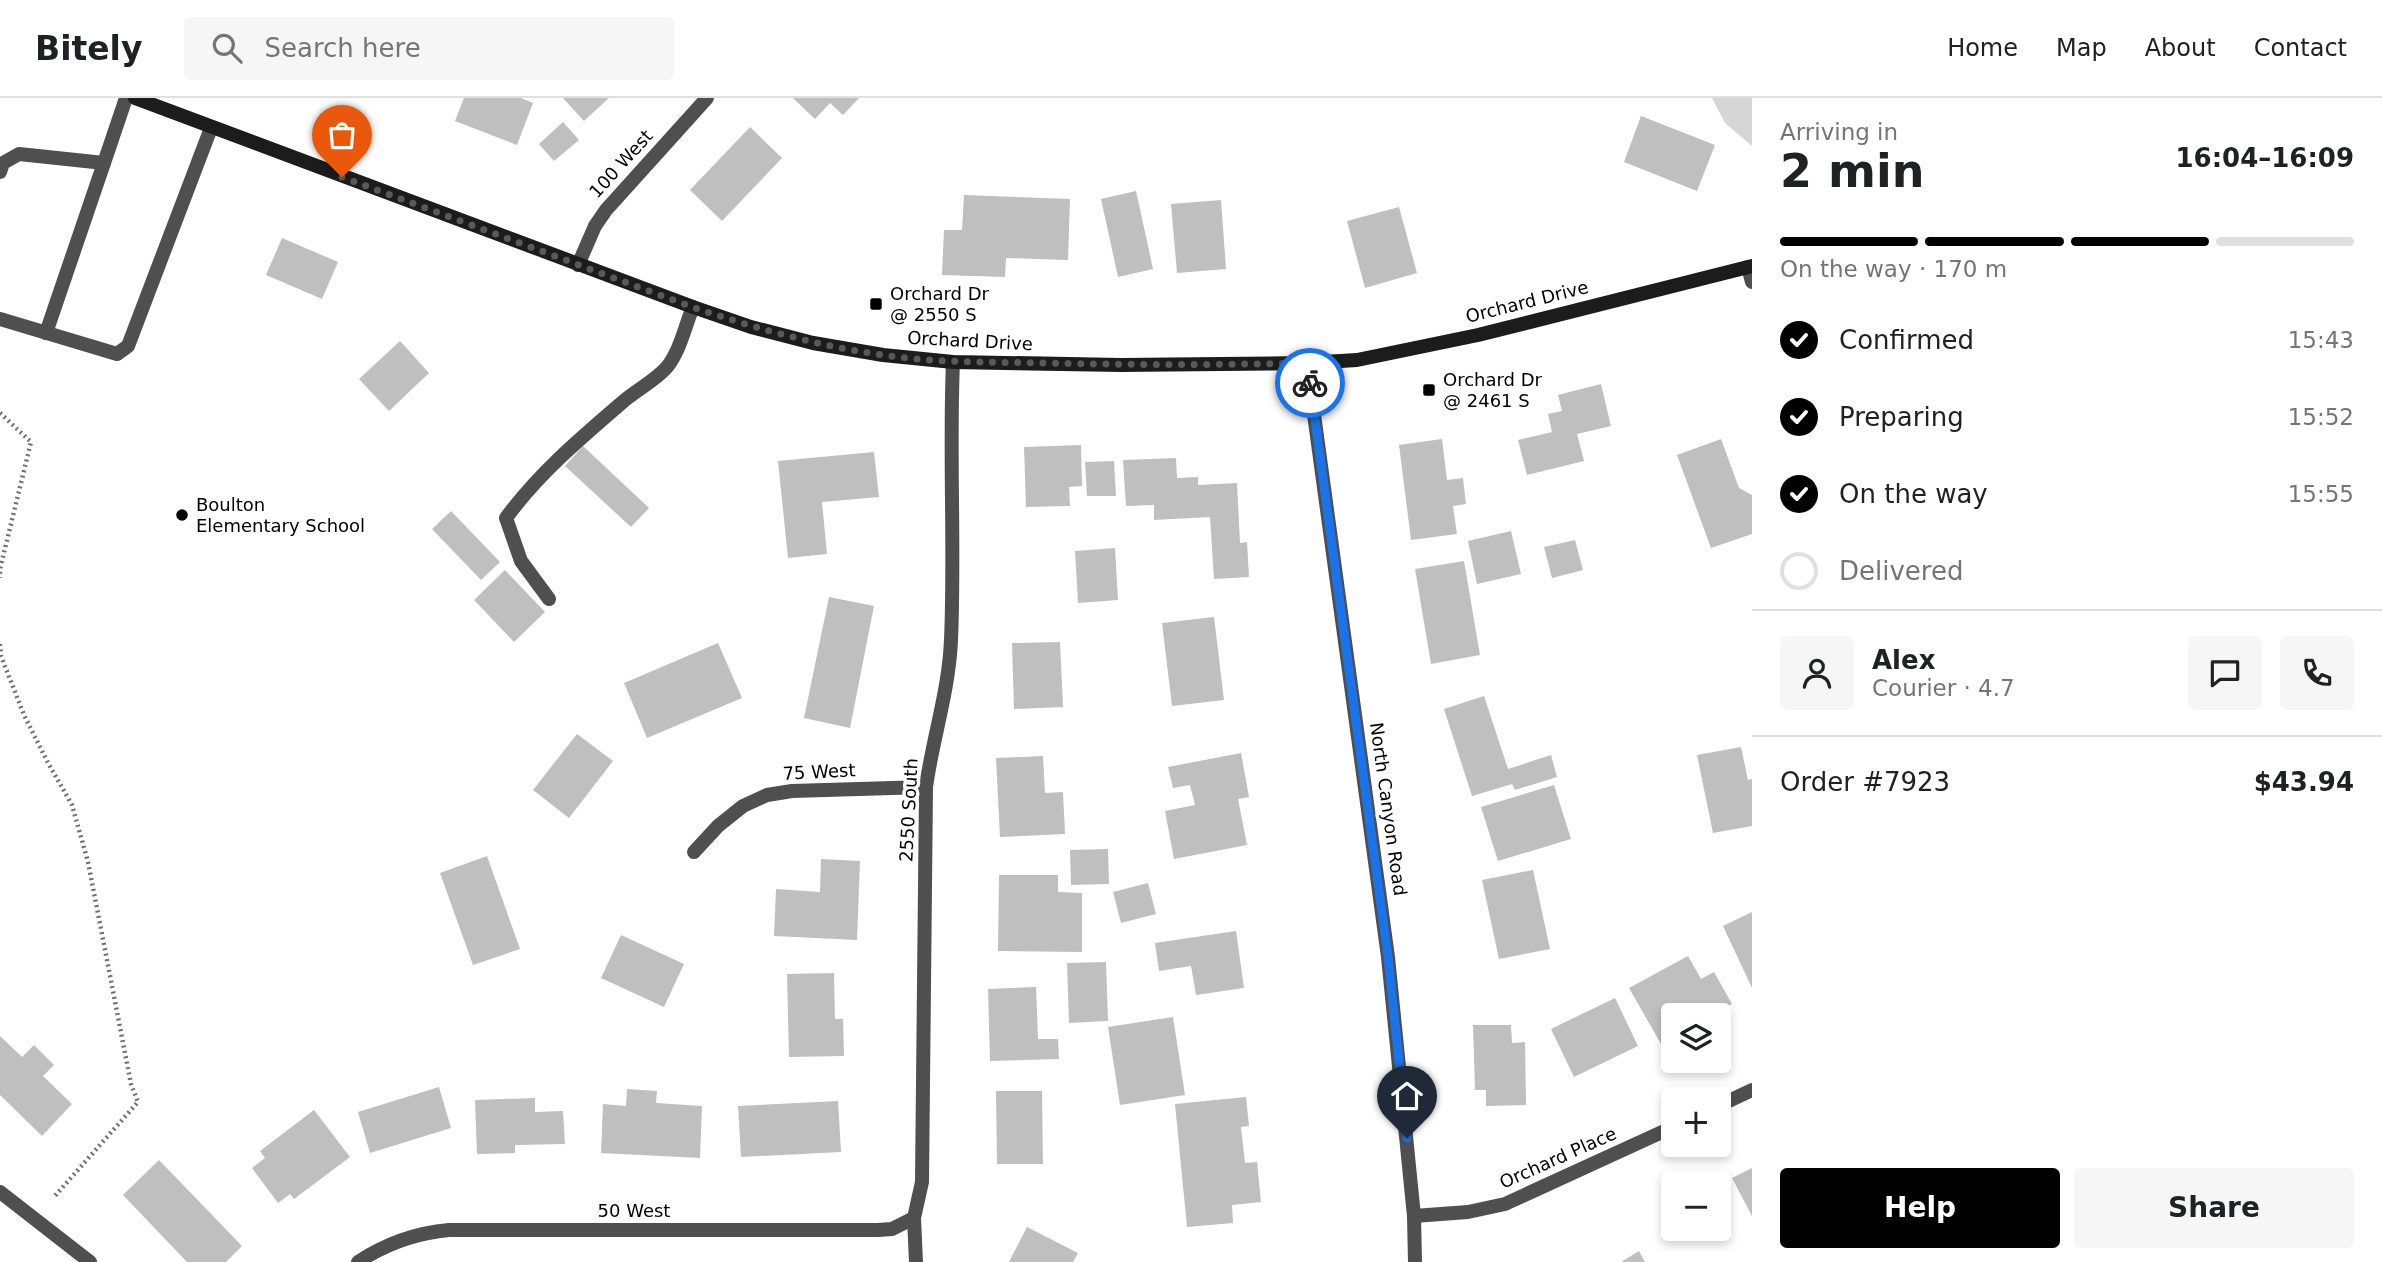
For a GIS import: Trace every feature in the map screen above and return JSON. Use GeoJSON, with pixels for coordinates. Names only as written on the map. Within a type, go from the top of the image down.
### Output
{"type":"FeatureCollection","features":[{"type":"Feature","properties":{"kind":"main road","name":"Orchard Drive"},"geometry":{"type":"LineString","coordinates":[[135,98],[692,307],[751,327],[813,343],[883,355],[953,362],[1121,365],[1307,363],[1357,359],[1478,335],[1750,266]]}},
{"type":"Feature","properties":{"kind":"street"},"geometry":{"type":"LineString","coordinates":[[46,333],[126,98]]}},
{"type":"Feature","properties":{"kind":"street","name":"100 West"},"geometry":{"type":"LineString","coordinates":[[578,265],[595,226],[606,209],[707,98]]}},
{"type":"Feature","properties":{"kind":"street"},"geometry":{"type":"LineString","coordinates":[[0,319],[117,354],[128,346],[211,128]]}},
{"type":"Feature","properties":{"kind":"street"},"geometry":{"type":"LineString","coordinates":[[0,172],[3,163],[19,154],[103,163]]}},
{"type":"Feature","properties":{"kind":"street"},"geometry":{"type":"LineString","coordinates":[[1750,266],[1752,282]]}},
{"type":"Feature","properties":{"kind":"street"},"geometry":{"type":"LineString","coordinates":[[549,598],[521,561],[506,518],[525,492],[554,461],[666,369],[692,307]]}},
{"type":"Feature","properties":{"kind":"street","name":"2550 South"},"geometry":{"type":"LineString","coordinates":[[916,1262],[914,1218],[922,1182],[926,787],[931,747],[945,692],[951,640],[953,362]]}},
{"type":"Feature","properties":{"kind":"street","name":"North Canyon Road"},"geometry":{"type":"LineString","coordinates":[[1307,363],[1388,957],[1415,1216],[1415,1262]]}},
{"type":"Feature","properties":{"kind":"street","name":"75 West"},"geometry":{"type":"LineString","coordinates":[[694,852],[718,826],[743,806],[767,795],[792,791],[926,787]]}},
{"type":"Feature","properties":{"kind":"street"},"geometry":{"type":"LineString","coordinates":[[1731,1100],[1752,1090]]}},
{"type":"Feature","properties":{"kind":"street","name":"Orchard Place"},"geometry":{"type":"LineString","coordinates":[[1415,1216],[1468,1212],[1505,1204],[1661,1132]]}},
{"type":"Feature","properties":{"kind":"street"},"geometry":{"type":"LineString","coordinates":[[0,1192],[90,1262]]}},
{"type":"Feature","properties":{"kind":"street","name":"50 West"},"geometry":{"type":"LineString","coordinates":[[358,1262],[374,1251],[411,1236],[449,1230],[878,1230],[892,1229],[914,1218]]}},
{"type":"Feature","properties":{"kind":"path"},"geometry":{"type":"LineString","coordinates":[[0,413],[31,442],[0,578]]}},
{"type":"Feature","properties":{"kind":"path"},"geometry":{"type":"LineString","coordinates":[[0,645],[1,656],[24,715],[72,805],[88,862],[131,1084],[138,1102],[54,1197]]}},
{"type":"Feature","properties":{"kind":"shaded area"},"geometry":{"type":"Polygon","coordinates":[[[1712,98],[1752,98],[1752,146],[1725,123],[1712,98]]]}},
{"type":"Feature","properties":{"kind":"building"},"geometry":{"type":"Polygon","coordinates":[[[464,98],[521,98],[533,103],[517,145],[455,121],[464,98]]]}},
{"type":"Feature","properties":{"kind":"building"},"geometry":{"type":"Polygon","coordinates":[[[563,98],[609,98],[584,121],[563,98]]]}},
{"type":"Feature","properties":{"kind":"building"},"geometry":{"type":"Polygon","coordinates":[[[793,98],[859,98],[843,115],[830,103],[815,119],[793,98]]]}},
{"type":"Feature","properties":{"kind":"building"},"geometry":{"type":"Polygon","coordinates":[[[1641,116],[1715,145],[1697,191],[1624,162],[1641,116]]]}},
{"type":"Feature","properties":{"kind":"building"},"geometry":{"type":"Polygon","coordinates":[[[563,122],[579,140],[554,161],[539,144],[563,122]]]}},
{"type":"Feature","properties":{"kind":"building"},"geometry":{"type":"Polygon","coordinates":[[[750,127],[782,158],[722,221],[690,190],[750,127]]]}},
{"type":"Feature","properties":{"kind":"building"},"geometry":{"type":"Polygon","coordinates":[[[1136,191],[1153,269],[1118,277],[1101,199],[1136,191]]]}},
{"type":"Feature","properties":{"kind":"building"},"geometry":{"type":"Polygon","coordinates":[[[964,195],[1070,199],[1068,260],[1006,258],[1005,277],[942,275],[944,230],[962,230],[964,195]]]}},
{"type":"Feature","properties":{"kind":"building"},"geometry":{"type":"Polygon","coordinates":[[[1221,200],[1226,269],[1177,273],[1171,204],[1221,200]]]}},
{"type":"Feature","properties":{"kind":"building"},"geometry":{"type":"Polygon","coordinates":[[[1399,207],[1417,273],[1365,288],[1347,221],[1399,207]]]}},
{"type":"Feature","properties":{"kind":"building"},"geometry":{"type":"Polygon","coordinates":[[[282,238],[338,262],[322,299],[266,275],[282,238]]]}},
{"type":"Feature","properties":{"kind":"building"},"geometry":{"type":"Polygon","coordinates":[[[400,341],[429,373],[389,411],[359,379],[400,341]]]}},
{"type":"Feature","properties":{"kind":"building"},"geometry":{"type":"Polygon","coordinates":[[[1601,384],[1611,426],[1577,434],[1584,461],[1527,475],[1518,440],[1552,432],[1548,414],[1562,411],[1558,395],[1601,384]]]}},
{"type":"Feature","properties":{"kind":"building"},"geometry":{"type":"Polygon","coordinates":[[[1442,439],[1447,480],[1463,478],[1466,504],[1453,506],[1457,534],[1411,540],[1399,445],[1442,439]]]}},
{"type":"Feature","properties":{"kind":"building"},"geometry":{"type":"Polygon","coordinates":[[[1721,439],[1739,488],[1752,495],[1752,534],[1711,548],[1677,455],[1721,439]]]}},
{"type":"Feature","properties":{"kind":"building"},"geometry":{"type":"Polygon","coordinates":[[[1081,445],[1082,486],[1069,487],[1070,506],[1026,507],[1024,447],[1081,445]]]}},
{"type":"Feature","properties":{"kind":"building"},"geometry":{"type":"Polygon","coordinates":[[[583,446],[649,508],[631,527],[565,466],[583,446]]]}},
{"type":"Feature","properties":{"kind":"building"},"geometry":{"type":"Polygon","coordinates":[[[874,452],[879,497],[822,502],[827,554],[788,558],[778,461],[874,452]]]}},
{"type":"Feature","properties":{"kind":"building"},"geometry":{"type":"Polygon","coordinates":[[[1176,458],[1177,478],[1198,477],[1198,485],[1237,483],[1240,543],[1247,542],[1249,577],[1214,579],[1210,517],[1154,520],[1154,505],[1126,506],[1123,460],[1176,458]]]}},
{"type":"Feature","properties":{"kind":"building"},"geometry":{"type":"Polygon","coordinates":[[[1114,461],[1116,496],[1087,496],[1085,462],[1114,461]]]}},
{"type":"Feature","properties":{"kind":"building"},"geometry":{"type":"Polygon","coordinates":[[[451,511],[500,562],[481,580],[432,529],[451,511]]]}},
{"type":"Feature","properties":{"kind":"building"},"geometry":{"type":"Polygon","coordinates":[[[1511,531],[1521,574],[1477,584],[1468,541],[1511,531]]]}},
{"type":"Feature","properties":{"kind":"building"},"geometry":{"type":"Polygon","coordinates":[[[1575,540],[1583,570],[1552,578],[1544,547],[1575,540]]]}},
{"type":"Feature","properties":{"kind":"building"},"geometry":{"type":"Polygon","coordinates":[[[1115,548],[1118,600],[1078,603],[1075,551],[1115,548]]]}},
{"type":"Feature","properties":{"kind":"building"},"geometry":{"type":"Polygon","coordinates":[[[1464,561],[1480,655],[1431,664],[1415,569],[1464,561]]]}},
{"type":"Feature","properties":{"kind":"building"},"geometry":{"type":"Polygon","coordinates":[[[505,570],[545,612],[514,642],[474,600],[505,570]]]}},
{"type":"Feature","properties":{"kind":"building"},"geometry":{"type":"Polygon","coordinates":[[[829,597],[874,606],[850,728],[804,718],[829,597]]]}},
{"type":"Feature","properties":{"kind":"building"},"geometry":{"type":"Polygon","coordinates":[[[1214,617],[1224,700],[1172,706],[1162,623],[1214,617]]]}},
{"type":"Feature","properties":{"kind":"building"},"geometry":{"type":"Polygon","coordinates":[[[1060,642],[1063,707],[1014,709],[1012,643],[1060,642]]]}},
{"type":"Feature","properties":{"kind":"building"},"geometry":{"type":"Polygon","coordinates":[[[718,643],[742,698],[647,738],[624,683],[718,643]]]}},
{"type":"Feature","properties":{"kind":"building"},"geometry":{"type":"Polygon","coordinates":[[[1484,696],[1508,769],[1551,755],[1557,777],[1515,790],[1512,784],[1472,796],[1444,709],[1484,696]]]}},
{"type":"Feature","properties":{"kind":"building"},"geometry":{"type":"Polygon","coordinates":[[[577,734],[613,761],[569,818],[533,790],[577,734]]]}},
{"type":"Feature","properties":{"kind":"building"},"geometry":{"type":"Polygon","coordinates":[[[1741,747],[1748,780],[1752,779],[1752,826],[1713,833],[1697,755],[1741,747]]]}},
{"type":"Feature","properties":{"kind":"building"},"geometry":{"type":"Polygon","coordinates":[[[1241,753],[1249,797],[1238,799],[1247,845],[1174,859],[1165,811],[1195,805],[1190,785],[1173,788],[1168,767],[1241,753]]]}},
{"type":"Feature","properties":{"kind":"building"},"geometry":{"type":"Polygon","coordinates":[[[1043,756],[1045,793],[1063,792],[1065,834],[1000,837],[996,758],[1043,756]]]}},
{"type":"Feature","properties":{"kind":"building"},"geometry":{"type":"Polygon","coordinates":[[[1554,785],[1571,839],[1498,861],[1481,807],[1554,785]]]}},
{"type":"Feature","properties":{"kind":"building"},"geometry":{"type":"Polygon","coordinates":[[[1108,849],[1109,884],[1071,885],[1070,850],[1108,849]]]}},
{"type":"Feature","properties":{"kind":"building"},"geometry":{"type":"Polygon","coordinates":[[[487,856],[520,949],[473,965],[440,873],[487,856]]]}},
{"type":"Feature","properties":{"kind":"building"},"geometry":{"type":"Polygon","coordinates":[[[821,859],[860,861],[857,940],[774,936],[776,889],[820,892],[821,859]]]}},
{"type":"Feature","properties":{"kind":"building"},"geometry":{"type":"Polygon","coordinates":[[[1533,870],[1550,949],[1499,959],[1482,880],[1533,870]]]}},
{"type":"Feature","properties":{"kind":"building"},"geometry":{"type":"Polygon","coordinates":[[[999,875],[1058,875],[1058,892],[1082,893],[1082,952],[998,951],[999,875]]]}},
{"type":"Feature","properties":{"kind":"building"},"geometry":{"type":"Polygon","coordinates":[[[1148,883],[1156,914],[1121,923],[1113,892],[1148,883]]]}},
{"type":"Feature","properties":{"kind":"building"},"geometry":{"type":"Polygon","coordinates":[[[1752,912],[1752,988],[1723,926],[1752,912]]]}},
{"type":"Feature","properties":{"kind":"building"},"geometry":{"type":"Polygon","coordinates":[[[1236,931],[1244,988],[1196,995],[1191,966],[1159,971],[1155,943],[1236,931]]]}},
{"type":"Feature","properties":{"kind":"building"},"geometry":{"type":"Polygon","coordinates":[[[621,935],[684,964],[664,1007],[601,978],[621,935]]]}},
{"type":"Feature","properties":{"kind":"building"},"geometry":{"type":"Polygon","coordinates":[[[1688,956],[1701,979],[1714,972],[1732,1004],[1661,1003],[1661,1044],[1629,988],[1688,956]]]}},
{"type":"Feature","properties":{"kind":"building"},"geometry":{"type":"Polygon","coordinates":[[[1106,962],[1108,1021],[1069,1023],[1067,963],[1106,962]]]}},
{"type":"Feature","properties":{"kind":"building"},"geometry":{"type":"Polygon","coordinates":[[[834,973],[835,1019],[843,1019],[844,1056],[789,1057],[787,974],[834,973]]]}},
{"type":"Feature","properties":{"kind":"building"},"geometry":{"type":"Polygon","coordinates":[[[1036,987],[1038,1039],[1058,1039],[1059,1059],[990,1061],[988,989],[1036,987]]]}},
{"type":"Feature","properties":{"kind":"building"},"geometry":{"type":"Polygon","coordinates":[[[1615,998],[1638,1046],[1574,1077],[1551,1029],[1615,998]]]}},
{"type":"Feature","properties":{"kind":"building"},"geometry":{"type":"Polygon","coordinates":[[[1173,1017],[1185,1095],[1120,1105],[1108,1027],[1173,1017]]]}},
{"type":"Feature","properties":{"kind":"building"},"geometry":{"type":"Polygon","coordinates":[[[1473,1025],[1511,1025],[1512,1043],[1525,1042],[1526,1105],[1486,1106],[1486,1090],[1475,1090],[1473,1025]]]}},
{"type":"Feature","properties":{"kind":"building"},"geometry":{"type":"Polygon","coordinates":[[[0,1036],[22,1057],[34,1045],[54,1065],[43,1076],[72,1104],[42,1136],[0,1095],[0,1036]]]}},
{"type":"Feature","properties":{"kind":"building"},"geometry":{"type":"Polygon","coordinates":[[[439,1087],[451,1128],[370,1153],[358,1112],[439,1087]]]}},
{"type":"Feature","properties":{"kind":"building"},"geometry":{"type":"Polygon","coordinates":[[[627,1089],[657,1091],[656,1103],[702,1106],[700,1158],[601,1153],[603,1104],[626,1106],[627,1089]]]}},
{"type":"Feature","properties":{"kind":"building"},"geometry":{"type":"Polygon","coordinates":[[[996,1091],[1042,1091],[1043,1164],[997,1164],[996,1091]]]}},
{"type":"Feature","properties":{"kind":"building"},"geometry":{"type":"Polygon","coordinates":[[[1246,1097],[1249,1126],[1241,1127],[1245,1163],[1257,1162],[1261,1202],[1232,1205],[1233,1223],[1187,1227],[1175,1104],[1246,1097]]]}},
{"type":"Feature","properties":{"kind":"building"},"geometry":{"type":"Polygon","coordinates":[[[535,1098],[535,1112],[563,1111],[565,1144],[515,1145],[515,1153],[477,1154],[475,1100],[535,1098]]]}},
{"type":"Feature","properties":{"kind":"building"},"geometry":{"type":"Polygon","coordinates":[[[838,1101],[841,1152],[741,1157],[738,1106],[838,1101]]]}},
{"type":"Feature","properties":{"kind":"building"},"geometry":{"type":"Polygon","coordinates":[[[314,1110],[350,1157],[294,1199],[290,1194],[278,1203],[252,1168],[265,1158],[260,1151],[314,1110]]]}},
{"type":"Feature","properties":{"kind":"building"},"geometry":{"type":"Polygon","coordinates":[[[159,1160],[242,1246],[226,1262],[187,1262],[123,1195],[159,1160]]]}},
{"type":"Feature","properties":{"kind":"building"},"geometry":{"type":"Polygon","coordinates":[[[1752,1168],[1752,1216],[1732,1178],[1752,1168]]]}},
{"type":"Feature","properties":{"kind":"building"},"geometry":{"type":"Polygon","coordinates":[[[1027,1227],[1078,1253],[1073,1262],[1009,1262],[1027,1227]]]}},
{"type":"Feature","properties":{"kind":"building"},"geometry":{"type":"Polygon","coordinates":[[[1639,1251],[1645,1262],[1621,1262],[1639,1251]]]}},
{"type":"Feature","properties":{"kind":"way so far"},"geometry":{"type":"LineString","coordinates":[[342,177],[692,307],[751,327],[813,343],[883,355],[953,362],[1121,365],[1307,363],[1310,383]]}},
{"type":"Feature","properties":{"kind":"place","name":"Orchard Dr @ 2550 S"},"geometry":{"type":"Point","coordinates":[876,304]}},
{"type":"Feature","properties":{"kind":"place","name":"Orchard Dr @ 2461 S"},"geometry":{"type":"Point","coordinates":[1429,390]}},
{"type":"Feature","properties":{"kind":"place","name":"Boulton Elementary School"},"geometry":{"type":"Point","coordinates":[182,515]}},
{"type":"Feature","properties":{"kind":"route"},"geometry":{"type":"LineString","coordinates":[[1310,383],[1388,957],[1407,1138]]}}]}
